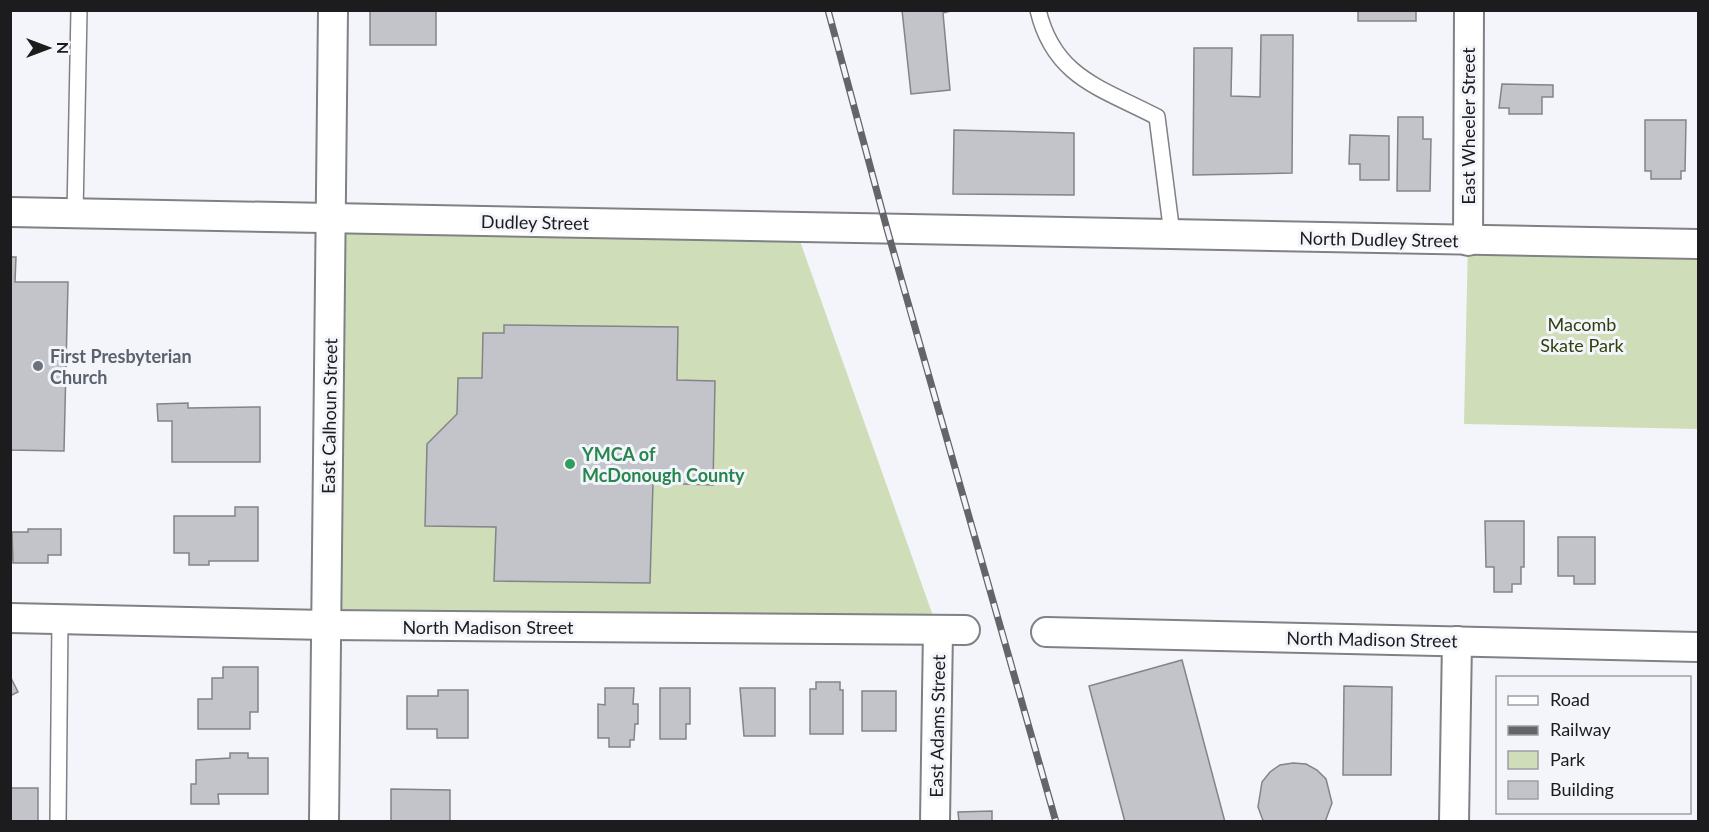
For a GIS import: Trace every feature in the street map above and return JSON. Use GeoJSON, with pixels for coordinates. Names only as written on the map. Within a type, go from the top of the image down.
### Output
{"type":"FeatureCollection","features":[{"type":"Feature","properties":{"kind":"street","name":"East Calhoun Street"},"geometry":{"type":"LineString","coordinates":[[324,822],[333,10]]}},
{"type":"Feature","properties":{"kind":"street","name":"East Wheeler Street"},"geometry":{"type":"LineString","coordinates":[[1468,241],[1469,10]]}},
{"type":"Feature","properties":{"kind":"street","name":"Dudley Street"},"geometry":{"type":"LineString","coordinates":[[10,212],[1060,232]]}},
{"type":"Feature","properties":{"kind":"street","name":"North Dudley Street"},"geometry":{"type":"LineString","coordinates":[[1060,232],[1698,244]]}},
{"type":"Feature","properties":{"kind":"street","name":"North Madison Street"},"geometry":{"type":"LineString","coordinates":[[10,618],[327,625],[952,630]]}},
{"type":"Feature","properties":{"kind":"street","name":"East Adams Street"},"geometry":{"type":"LineString","coordinates":[[935,822],[952,630]]}},
{"type":"Feature","properties":{"kind":"street","name":"North Madison Street"},"geometry":{"type":"LineString","coordinates":[[1046,632],[1698,647]]}},
{"type":"Feature","properties":{"kind":"street"},"geometry":{"type":"LineString","coordinates":[[1454,822],[1456,641]]}},
{"type":"Feature","properties":{"kind":"lane"},"geometry":{"type":"LineString","coordinates":[[75,213],[79,10]]}},
{"type":"Feature","properties":{"kind":"lane"},"geometry":{"type":"LineString","coordinates":[[1038,10],[1044,35],[1066,67],[1097,87],[1157,117],[1172,234]]}},
{"type":"Feature","properties":{"kind":"lane"},"geometry":{"type":"LineString","coordinates":[[58,822],[60,619]]}},
{"type":"Feature","properties":{"kind":"green space"},"geometry":{"type":"Polygon","coordinates":[[[332,218],[795,227],[938,630],[327,625],[332,218]]]}},
{"type":"Feature","properties":{"kind":"green space","name":"Macomb Skate Park"},"geometry":{"type":"Polygon","coordinates":[[[1468,241],[1698,244],[1698,429],[1464,424],[1468,241]]]}},
{"type":"Feature","properties":{"kind":"building"},"geometry":{"type":"Polygon","coordinates":[[[370,10],[436,10],[436,45],[370,45],[370,10]]]}},
{"type":"Feature","properties":{"kind":"building"},"geometry":{"type":"Polygon","coordinates":[[[902,10],[954,10],[943,13],[950,90],[911,94],[902,10]]]}},
{"type":"Feature","properties":{"kind":"building"},"geometry":{"type":"Polygon","coordinates":[[[1358,10],[1416,10],[1416,21],[1358,21],[1358,10]]]}},
{"type":"Feature","properties":{"kind":"building"},"geometry":{"type":"Polygon","coordinates":[[[1261,35],[1293,35],[1292,173],[1193,175],[1194,48],[1232,48],[1231,96],[1260,97],[1261,35]]]}},
{"type":"Feature","properties":{"kind":"building"},"geometry":{"type":"Polygon","coordinates":[[[1502,84],[1553,85],[1553,97],[1542,97],[1542,114],[1509,114],[1509,108],[1499,108],[1502,84]]]}},
{"type":"Feature","properties":{"kind":"building"},"geometry":{"type":"Polygon","coordinates":[[[1398,117],[1423,117],[1423,139],[1431,139],[1430,191],[1397,191],[1398,117]]]}},
{"type":"Feature","properties":{"kind":"building"},"geometry":{"type":"Polygon","coordinates":[[[1645,120],[1686,120],[1685,171],[1681,171],[1681,179],[1651,179],[1651,171],[1645,171],[1645,120]]]}},
{"type":"Feature","properties":{"kind":"building"},"geometry":{"type":"Polygon","coordinates":[[[954,130],[1074,133],[1074,195],[953,194],[954,130]]]}},
{"type":"Feature","properties":{"kind":"building"},"geometry":{"type":"Polygon","coordinates":[[[1350,135],[1389,136],[1389,180],[1360,180],[1360,164],[1349,164],[1350,135]]]}},
{"type":"Feature","properties":{"kind":"building","name":"First Presbyterian Church"},"geometry":{"type":"Polygon","coordinates":[[[10,257],[16,257],[15,282],[68,282],[64,451],[10,450],[10,257]]]}},
{"type":"Feature","properties":{"kind":"building","name":"YMCA of McDonough County"},"geometry":{"type":"Polygon","coordinates":[[[504,325],[678,327],[677,380],[715,381],[713,485],[653,483],[650,583],[494,581],[496,527],[425,526],[427,444],[457,414],[458,378],[482,378],[483,333],[504,333],[504,325]]]}},
{"type":"Feature","properties":{"kind":"building"},"geometry":{"type":"Polygon","coordinates":[[[188,403],[188,408],[260,407],[260,462],[172,462],[172,421],[158,421],[157,404],[188,403]]]}},
{"type":"Feature","properties":{"kind":"building"},"geometry":{"type":"Polygon","coordinates":[[[235,507],[258,507],[258,561],[209,561],[209,565],[189,565],[189,553],[174,553],[174,516],[235,516],[235,507]]]}},
{"type":"Feature","properties":{"kind":"building"},"geometry":{"type":"Polygon","coordinates":[[[1485,521],[1524,521],[1524,567],[1521,567],[1521,584],[1512,584],[1512,592],[1494,592],[1494,567],[1486,567],[1485,521]]]}},
{"type":"Feature","properties":{"kind":"building"},"geometry":{"type":"Polygon","coordinates":[[[28,529],[61,529],[61,555],[48,555],[48,563],[13,563],[12,532],[28,532],[28,529]]]}},
{"type":"Feature","properties":{"kind":"building"},"geometry":{"type":"Polygon","coordinates":[[[1558,537],[1595,537],[1595,584],[1574,584],[1574,576],[1558,576],[1558,537]]]}},
{"type":"Feature","properties":{"kind":"building"},"geometry":{"type":"Polygon","coordinates":[[[1182,660],[1225,822],[1125,822],[1089,686],[1182,660]]]}},
{"type":"Feature","properties":{"kind":"building"},"geometry":{"type":"Polygon","coordinates":[[[223,667],[258,667],[258,712],[250,712],[250,729],[198,729],[198,699],[212,699],[212,678],[223,678],[223,667]]]}},
{"type":"Feature","properties":{"kind":"building"},"geometry":{"type":"Polygon","coordinates":[[[10,676],[18,692],[10,696],[10,676]]]}},
{"type":"Feature","properties":{"kind":"building"},"geometry":{"type":"Polygon","coordinates":[[[816,682],[840,682],[840,690],[843,690],[843,734],[810,734],[810,689],[816,689],[816,682]]]}},
{"type":"Feature","properties":{"kind":"building"},"geometry":{"type":"Polygon","coordinates":[[[1344,686],[1392,687],[1391,775],[1343,775],[1344,686]]]}},
{"type":"Feature","properties":{"kind":"building"},"geometry":{"type":"Polygon","coordinates":[[[605,688],[634,688],[633,704],[638,704],[638,724],[635,724],[634,740],[630,740],[630,747],[609,747],[609,738],[598,738],[598,704],[605,705],[605,688]]]}},
{"type":"Feature","properties":{"kind":"building"},"geometry":{"type":"Polygon","coordinates":[[[660,688],[690,688],[690,724],[686,724],[686,739],[660,739],[660,688]]]}},
{"type":"Feature","properties":{"kind":"building"},"geometry":{"type":"Polygon","coordinates":[[[740,688],[775,688],[775,736],[744,736],[740,688]]]}},
{"type":"Feature","properties":{"kind":"building"},"geometry":{"type":"Polygon","coordinates":[[[438,690],[468,690],[468,738],[437,738],[437,729],[407,729],[407,696],[438,696],[438,690]]]}},
{"type":"Feature","properties":{"kind":"building"},"geometry":{"type":"Polygon","coordinates":[[[862,691],[896,691],[896,731],[862,731],[862,691]]]}},
{"type":"Feature","properties":{"kind":"building"},"geometry":{"type":"Polygon","coordinates":[[[230,753],[248,753],[248,758],[268,758],[268,794],[218,794],[219,804],[191,804],[191,784],[196,784],[196,760],[230,758],[230,753]]]}},
{"type":"Feature","properties":{"kind":"building"},"geometry":{"type":"Polygon","coordinates":[[[1306,764],[1326,779],[1332,803],[1325,822],[1264,822],[1258,807],[1262,782],[1280,765],[1306,764]]]}},
{"type":"Feature","properties":{"kind":"building"},"geometry":{"type":"Polygon","coordinates":[[[10,788],[38,788],[38,822],[10,822],[10,788]]]}},
{"type":"Feature","properties":{"kind":"building"},"geometry":{"type":"Polygon","coordinates":[[[391,789],[450,790],[450,822],[391,822],[391,789]]]}},
{"type":"Feature","properties":{"kind":"building"},"geometry":{"type":"Polygon","coordinates":[[[992,811],[992,822],[959,822],[958,812],[992,811]]]}},
{"type":"Feature","properties":{"kind":"railway"},"geometry":{"type":"LineString","coordinates":[[828,10],[887,229],[1056,822]]}},
{"type":"Feature","properties":{"kind":"place","name":"First Presbyterian Church"},"geometry":{"type":"Point","coordinates":[38,366]}},
{"type":"Feature","properties":{"kind":"place","name":"YMCA of McDonough County"},"geometry":{"type":"Point","coordinates":[570,464]}}]}
